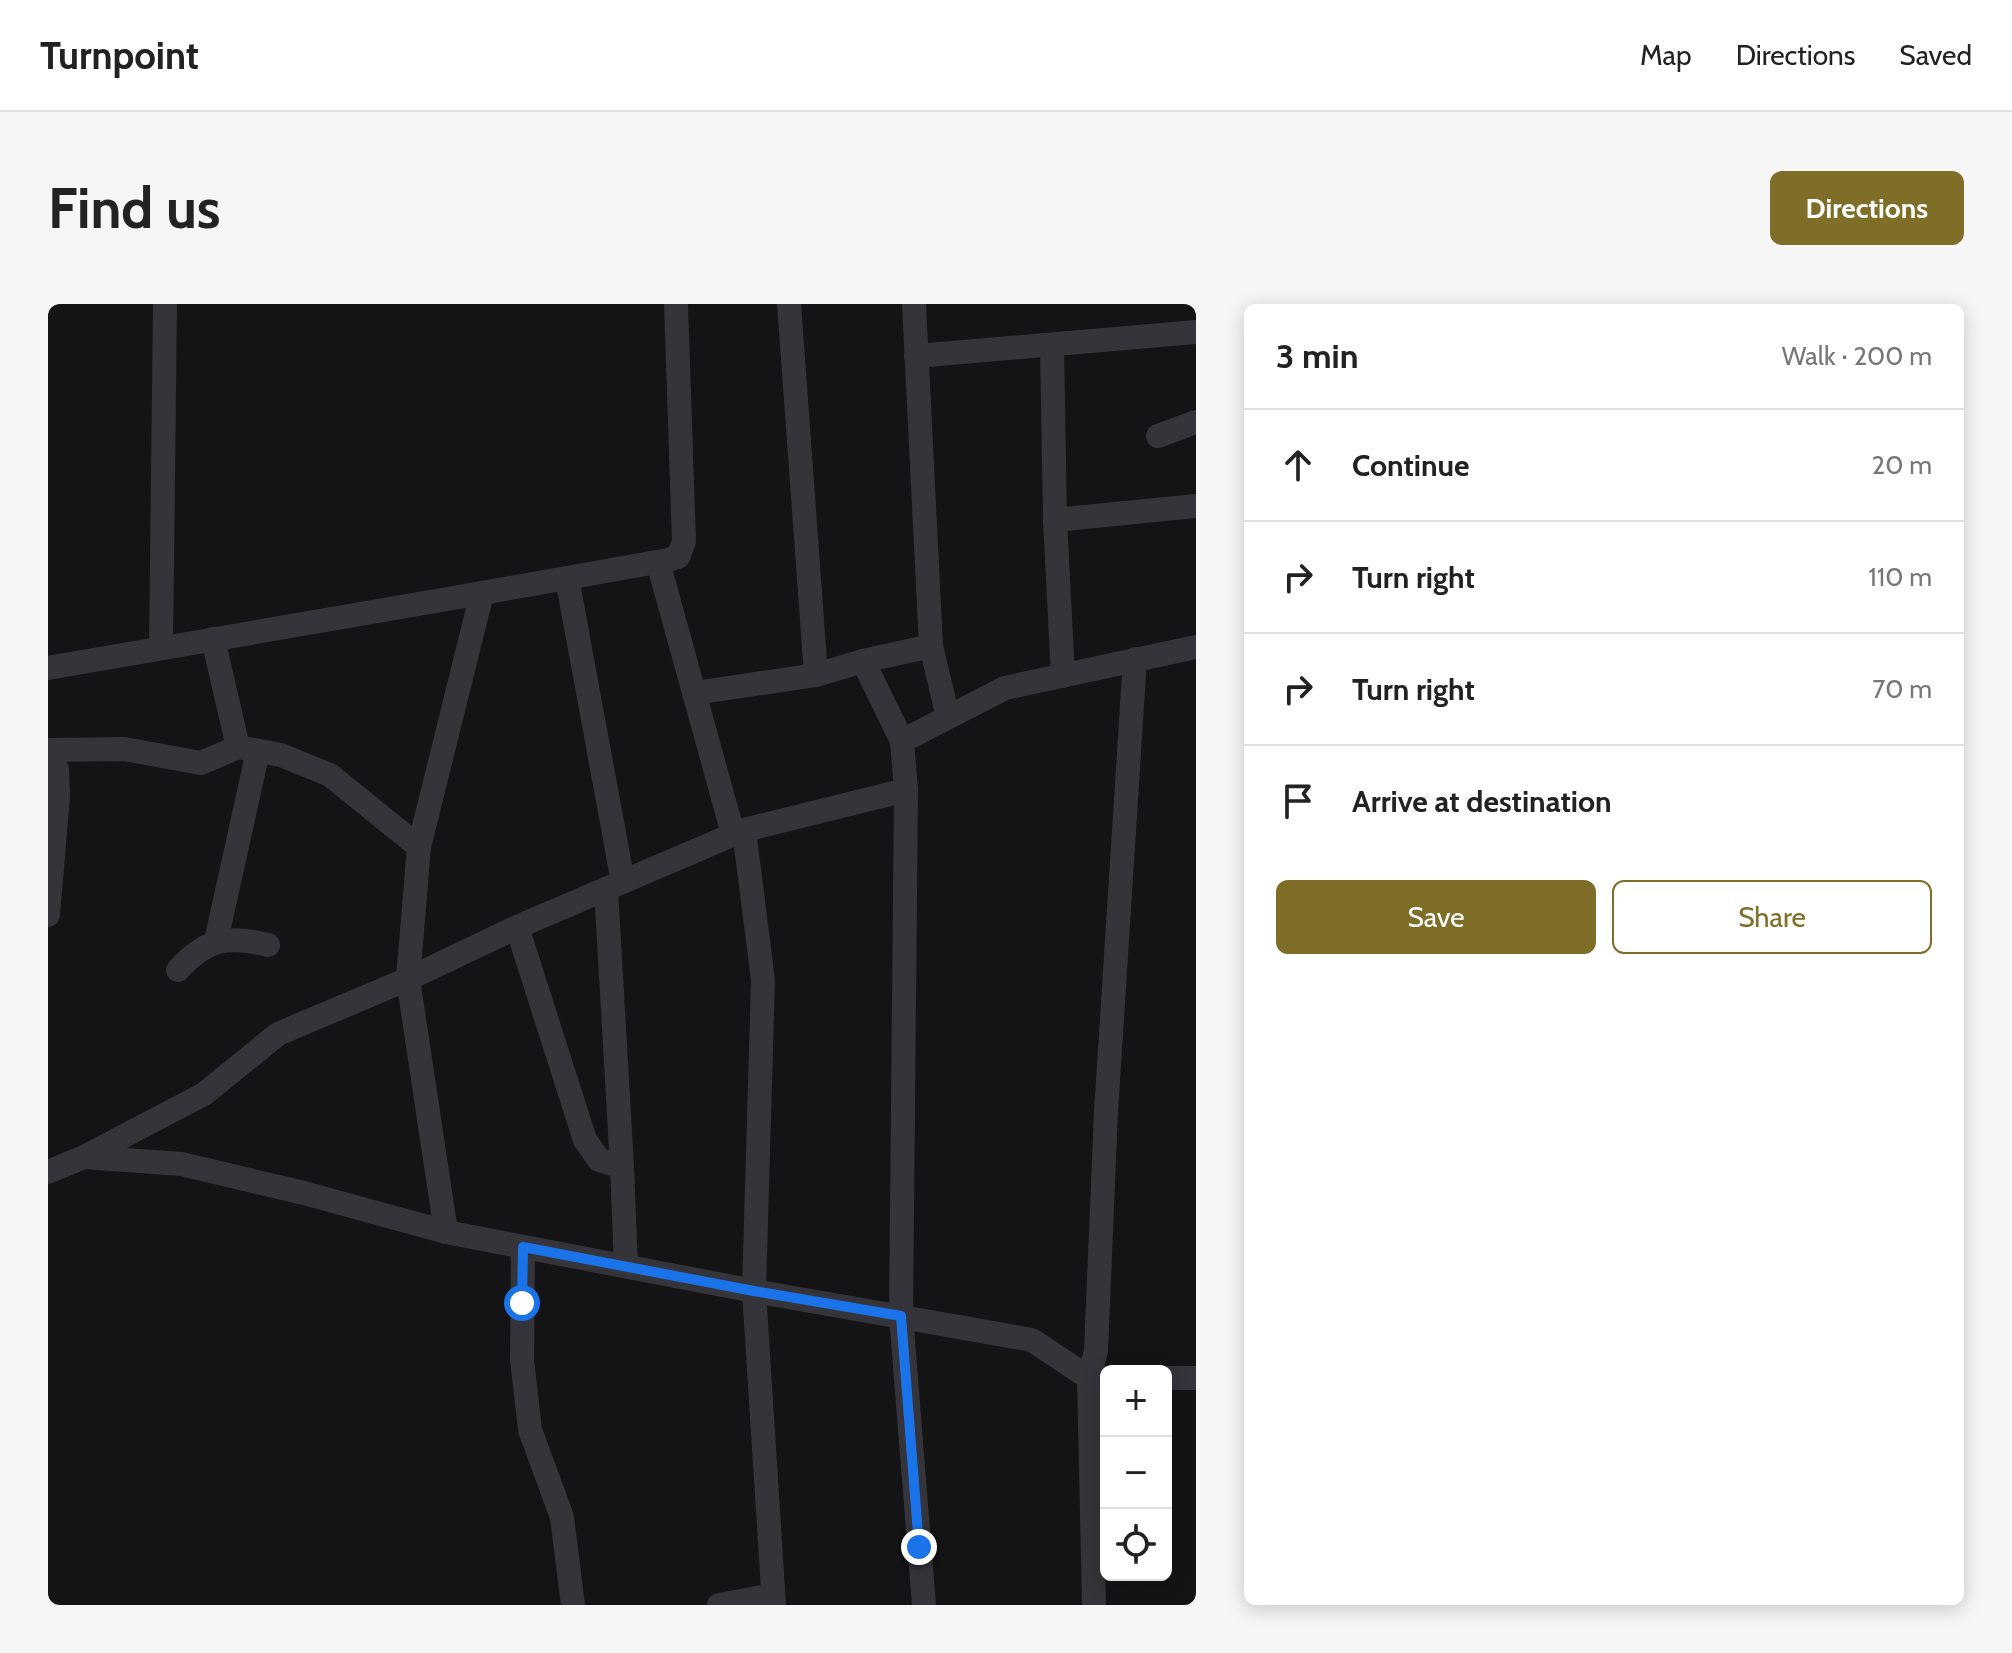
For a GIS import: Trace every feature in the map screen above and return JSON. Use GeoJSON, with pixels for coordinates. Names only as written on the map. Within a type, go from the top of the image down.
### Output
{"type":"FeatureCollection","features":[{"type":"Feature","properties":{"kind":"street"},"geometry":{"type":"LineString","coordinates":[[161,648],[165,304]]}},
{"type":"Feature","properties":{"kind":"street"},"geometry":{"type":"LineString","coordinates":[[48,668],[678,557],[684,542],[676,304]]}},
{"type":"Feature","properties":{"kind":"street"},"geometry":{"type":"LineString","coordinates":[[789,304],[816,675]]}},
{"type":"Feature","properties":{"kind":"street"},"geometry":{"type":"LineString","coordinates":[[914,304],[931,646],[948,717]]}},
{"type":"Feature","properties":{"kind":"street"},"geometry":{"type":"LineString","coordinates":[[916,356],[1196,332]]}},
{"type":"Feature","properties":{"kind":"street"},"geometry":{"type":"LineString","coordinates":[[1052,345],[1055,520],[1063,676]]}},
{"type":"Feature","properties":{"kind":"street"},"geometry":{"type":"LineString","coordinates":[[1158,436],[1196,422]]}},
{"type":"Feature","properties":{"kind":"street"},"geometry":{"type":"LineString","coordinates":[[1055,520],[1196,506]]}},
{"type":"Feature","properties":{"kind":"street"},"geometry":{"type":"LineString","coordinates":[[658,562],[739,832],[763,980],[754,1291],[773,1600],[719,1605]]}},
{"type":"Feature","properties":{"kind":"street"},"geometry":{"type":"LineString","coordinates":[[567,578],[614,885],[626,1266]]}},
{"type":"Feature","properties":{"kind":"street"},"geometry":{"type":"LineString","coordinates":[[446,1232],[408,979],[419,847],[482,593]]}},
{"type":"Feature","properties":{"kind":"street"},"geometry":{"type":"LineString","coordinates":[[213,639],[248,749],[216,941]]}},
{"type":"Feature","properties":{"kind":"street"},"geometry":{"type":"LineString","coordinates":[[695,693],[816,675],[931,646]]}},
{"type":"Feature","properties":{"kind":"street"},"geometry":{"type":"LineString","coordinates":[[902,741],[1005,688],[1196,647]]}},
{"type":"Feature","properties":{"kind":"street"},"geometry":{"type":"LineString","coordinates":[[1094,1605],[1096,1351],[1106,1112],[1135,659]]}},
{"type":"Feature","properties":{"kind":"street"},"geometry":{"type":"LineString","coordinates":[[863,661],[902,741],[906,790],[901,1316],[924,1605]]}},
{"type":"Feature","properties":{"kind":"street"},"geometry":{"type":"LineString","coordinates":[[48,750],[124,749],[201,763],[248,749],[281,755],[330,775],[419,847]]}},
{"type":"Feature","properties":{"kind":"street"},"geometry":{"type":"LineString","coordinates":[[48,758],[57,769],[58,797],[48,915]]}},
{"type":"Feature","properties":{"kind":"street"},"geometry":{"type":"LineString","coordinates":[[48,1172],[84,1157],[204,1094],[278,1034],[408,979],[517,927],[739,832],[906,790]]}},
{"type":"Feature","properties":{"kind":"street"},"geometry":{"type":"LineString","coordinates":[[517,927],[585,1140],[599,1160],[622,1167]]}},
{"type":"Feature","properties":{"kind":"street"},"geometry":{"type":"LineString","coordinates":[[178,970],[193,954],[216,941],[247,940],[268,945]]}},
{"type":"Feature","properties":{"kind":"street"},"geometry":{"type":"LineString","coordinates":[[84,1157],[181,1164],[304,1193],[446,1232],[1032,1340],[1097,1378]]}},
{"type":"Feature","properties":{"kind":"street"},"geometry":{"type":"LineString","coordinates":[[523,1247],[522,1360],[530,1430],[562,1517],[573,1605]]}},
{"type":"Feature","properties":{"kind":"street"},"geometry":{"type":"LineString","coordinates":[[1172,1378],[1196,1378]]}},
{"type":"Feature","properties":{"kind":"route"},"geometry":{"type":"LineString","coordinates":[[522,1303],[523,1247],[901,1316],[919,1547]]}}]}
